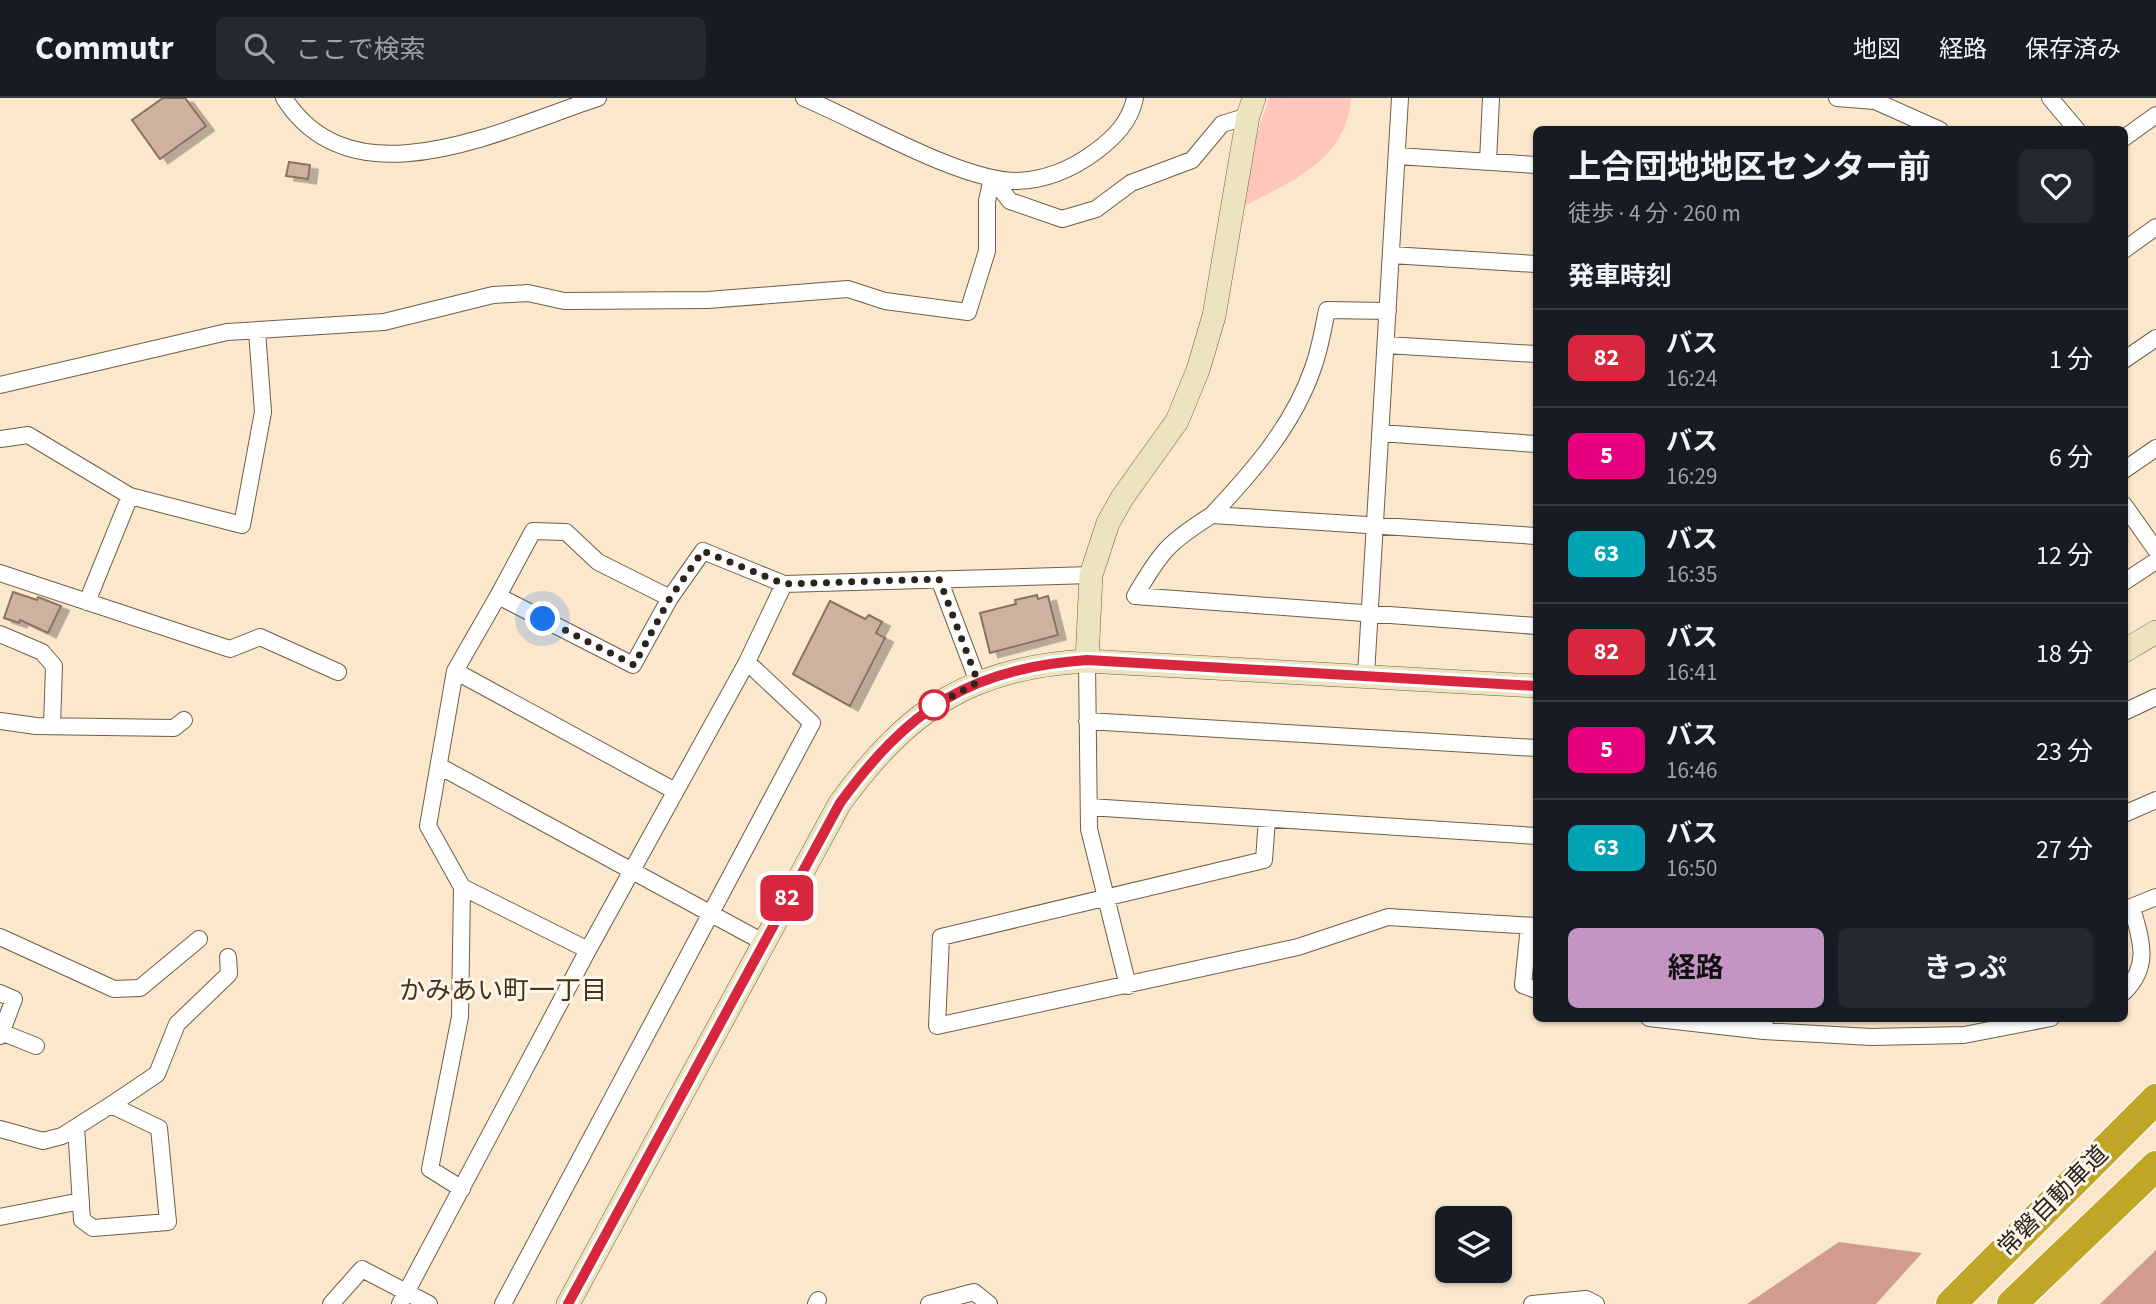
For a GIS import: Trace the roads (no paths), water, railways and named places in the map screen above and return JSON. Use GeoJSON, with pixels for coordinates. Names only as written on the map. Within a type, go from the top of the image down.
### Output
{"type":"FeatureCollection","features":[{"type":"Feature","properties":{"kind":"highway","name":"常磐自動車道"},"geometry":{"type":"LineString","coordinates":[[1951,1304],[2156,1099]]}},
{"type":"Feature","properties":{"kind":"highway","name":"常磐自動車道"},"geometry":{"type":"LineString","coordinates":[[2012,1304],[2156,1166]]}},
{"type":"Feature","properties":{"kind":"street"},"geometry":{"type":"LineString","coordinates":[[284,98],[309,126],[336,144],[368,155],[430,151],[598,98]]}},
{"type":"Feature","properties":{"kind":"street"},"geometry":{"type":"LineString","coordinates":[[804,98],[962,170],[1016,181],[1043,178],[1068,170],[1115,135],[1123,126],[1135,98]]}},
{"type":"Feature","properties":{"kind":"street"},"geometry":{"type":"LineString","coordinates":[[1366,675],[1401,98]]}},
{"type":"Feature","properties":{"kind":"street"},"geometry":{"type":"LineString","coordinates":[[1488,162],[1491,98]]}},
{"type":"Feature","properties":{"kind":"street"},"geometry":{"type":"LineString","coordinates":[[1837,98],[1886,101],[1933,126]]}},
{"type":"Feature","properties":{"kind":"street"},"geometry":{"type":"LineString","coordinates":[[2050,98],[2074,126]]}},
{"type":"Feature","properties":{"kind":"street"},"geometry":{"type":"LineString","coordinates":[[992,178],[1010,201],[1062,219],[1096,209],[1131,183],[1192,160],[1222,124],[1251,107]]}},
{"type":"Feature","properties":{"kind":"street"},"geometry":{"type":"LineString","coordinates":[[1128,986],[1089,829],[1087,660],[1091,575],[1113,514],[1177,421],[1198,370],[1214,316],[1251,107]]}},
{"type":"Feature","properties":{"kind":"street"},"geometry":{"type":"LineString","coordinates":[[2128,135],[2156,115]]}},
{"type":"Feature","properties":{"kind":"street"},"geometry":{"type":"LineString","coordinates":[[1397,156],[1533,165]]}},
{"type":"Feature","properties":{"kind":"street"},"geometry":{"type":"LineString","coordinates":[[0,386],[227,332],[384,322],[493,295],[528,293],[564,301],[709,300],[848,289],[885,301],[968,312],[987,251],[987,201],[992,178]]}},
{"type":"Feature","properties":{"kind":"street"},"geometry":{"type":"LineString","coordinates":[[2128,247],[2156,227]]}},
{"type":"Feature","properties":{"kind":"street"},"geometry":{"type":"LineString","coordinates":[[1391,255],[1533,264]]}},
{"type":"Feature","properties":{"kind":"street"},"geometry":{"type":"LineString","coordinates":[[1388,311],[1327,310],[1313,368],[1293,412],[1263,461],[1212,514],[1172,540],[1153,564],[1135,596],[1369,616],[1533,626]]}},
{"type":"Feature","properties":{"kind":"street"},"geometry":{"type":"LineString","coordinates":[[0,439],[28,435],[130,496],[242,525],[263,412],[257,331]]}},
{"type":"Feature","properties":{"kind":"street"},"geometry":{"type":"LineString","coordinates":[[2128,357],[2156,338]]}},
{"type":"Feature","properties":{"kind":"street"},"geometry":{"type":"LineString","coordinates":[[1385,345],[1533,354]]}},
{"type":"Feature","properties":{"kind":"street"},"geometry":{"type":"LineString","coordinates":[[1380,433],[1533,444]]}},
{"type":"Feature","properties":{"kind":"street"},"geometry":{"type":"LineString","coordinates":[[2128,467],[2156,448]]}},
{"type":"Feature","properties":{"kind":"street"},"geometry":{"type":"LineString","coordinates":[[87,602],[130,496]]}},
{"type":"Feature","properties":{"kind":"street"},"geometry":{"type":"LineString","coordinates":[[2128,511],[2156,550]]}},
{"type":"Feature","properties":{"kind":"street"},"geometry":{"type":"LineString","coordinates":[[1212,514],[1533,536]]}},
{"type":"Feature","properties":{"kind":"street"},"geometry":{"type":"LineString","coordinates":[[461,1189],[430,1169],[460,1017],[462,887],[428,826],[455,671],[533,531],[566,532],[598,562],[670,598]]}},
{"type":"Feature","properties":{"kind":"street"},"geometry":{"type":"LineString","coordinates":[[498,596],[634,665],[670,598],[703,551],[784,584],[1091,575]]}},
{"type":"Feature","properties":{"kind":"street"},"geometry":{"type":"LineString","coordinates":[[2128,579],[2156,561]]}},
{"type":"Feature","properties":{"kind":"street"},"geometry":{"type":"LineString","coordinates":[[0,573],[230,649],[260,637],[338,673]]}},
{"type":"Feature","properties":{"kind":"street"},"geometry":{"type":"LineString","coordinates":[[939,579],[978,682]]}},
{"type":"Feature","properties":{"kind":"street"},"geometry":{"type":"LineString","coordinates":[[403,1298],[588,950],[747,662],[784,584]]}},
{"type":"Feature","properties":{"kind":"street"},"geometry":{"type":"LineString","coordinates":[[2128,649],[2156,632]]}},
{"type":"Feature","properties":{"kind":"street"},"geometry":{"type":"LineString","coordinates":[[0,634],[42,652],[54,666],[52,726]]}},
{"type":"Feature","properties":{"kind":"street"},"geometry":{"type":"LineString","coordinates":[[568,1304],[825,827],[860,776],[914,718],[946,697],[978,682],[1018,669],[1087,660],[1533,686]]}},
{"type":"Feature","properties":{"kind":"street"},"geometry":{"type":"LineString","coordinates":[[502,1304],[812,723],[747,662]]}},
{"type":"Feature","properties":{"kind":"street"},"geometry":{"type":"LineString","coordinates":[[455,671],[675,790]]}},
{"type":"Feature","properties":{"kind":"street"},"geometry":{"type":"LineString","coordinates":[[2128,710],[2156,698]]}},
{"type":"Feature","properties":{"kind":"street"},"geometry":{"type":"LineString","coordinates":[[0,721],[52,726],[174,728],[184,720]]}},
{"type":"Feature","properties":{"kind":"street"},"geometry":{"type":"LineString","coordinates":[[1087,721],[1533,748]]}},
{"type":"Feature","properties":{"kind":"street"},"geometry":{"type":"LineString","coordinates":[[439,766],[763,942]]}},
{"type":"Feature","properties":{"kind":"street"},"geometry":{"type":"LineString","coordinates":[[2128,812],[2156,800]]}},
{"type":"Feature","properties":{"kind":"street"},"geometry":{"type":"LineString","coordinates":[[1088,807],[1533,836]]}},
{"type":"Feature","properties":{"kind":"street"},"geometry":{"type":"LineString","coordinates":[[1267,818],[1264,860],[941,937],[937,1026],[1298,947],[1388,917],[1532,926],[1522,985],[1533,989]]}},
{"type":"Feature","properties":{"kind":"street"},"geometry":{"type":"LineString","coordinates":[[462,887],[588,950]]}},
{"type":"Feature","properties":{"kind":"street"},"geometry":{"type":"LineString","coordinates":[[2128,988],[2138,978],[2142,945],[2128,909],[2156,897]]}},
{"type":"Feature","properties":{"kind":"street"},"geometry":{"type":"LineString","coordinates":[[0,937],[114,989],[140,988],[200,939]]}},
{"type":"Feature","properties":{"kind":"street"},"geometry":{"type":"LineString","coordinates":[[0,1129],[43,1141],[76,1127],[157,1074],[177,1024],[229,974],[228,957]]}},
{"type":"Feature","properties":{"kind":"street"},"geometry":{"type":"LineString","coordinates":[[0,993],[14,999],[1,1034],[36,1046]]}},
{"type":"Feature","properties":{"kind":"street"},"geometry":{"type":"LineString","coordinates":[[1715,1022],[1871,1037],[1964,1035],[2031,1022]]}},
{"type":"Feature","properties":{"kind":"street"},"geometry":{"type":"LineString","coordinates":[[76,1127],[82,1220],[93,1228],[168,1222],[159,1128],[111,1105]]}},
{"type":"Feature","properties":{"kind":"street"},"geometry":{"type":"LineString","coordinates":[[0,1217],[81,1201]]}},
{"type":"Feature","properties":{"kind":"street"},"geometry":{"type":"LineString","coordinates":[[331,1304],[362,1269],[403,1298],[429,1304]]}},
{"type":"Feature","properties":{"kind":"street"},"geometry":{"type":"LineString","coordinates":[[929,1304],[974,1292],[989,1304]]}},
{"type":"Feature","properties":{"kind":"street"},"geometry":{"type":"LineString","coordinates":[[1532,1304],[1586,1299],[1596,1304]]}},
{"type":"Feature","properties":{"kind":"district","name":"かみあい町一丁目"},"geometry":{"type":"Point","coordinates":[503,990]}}]}
